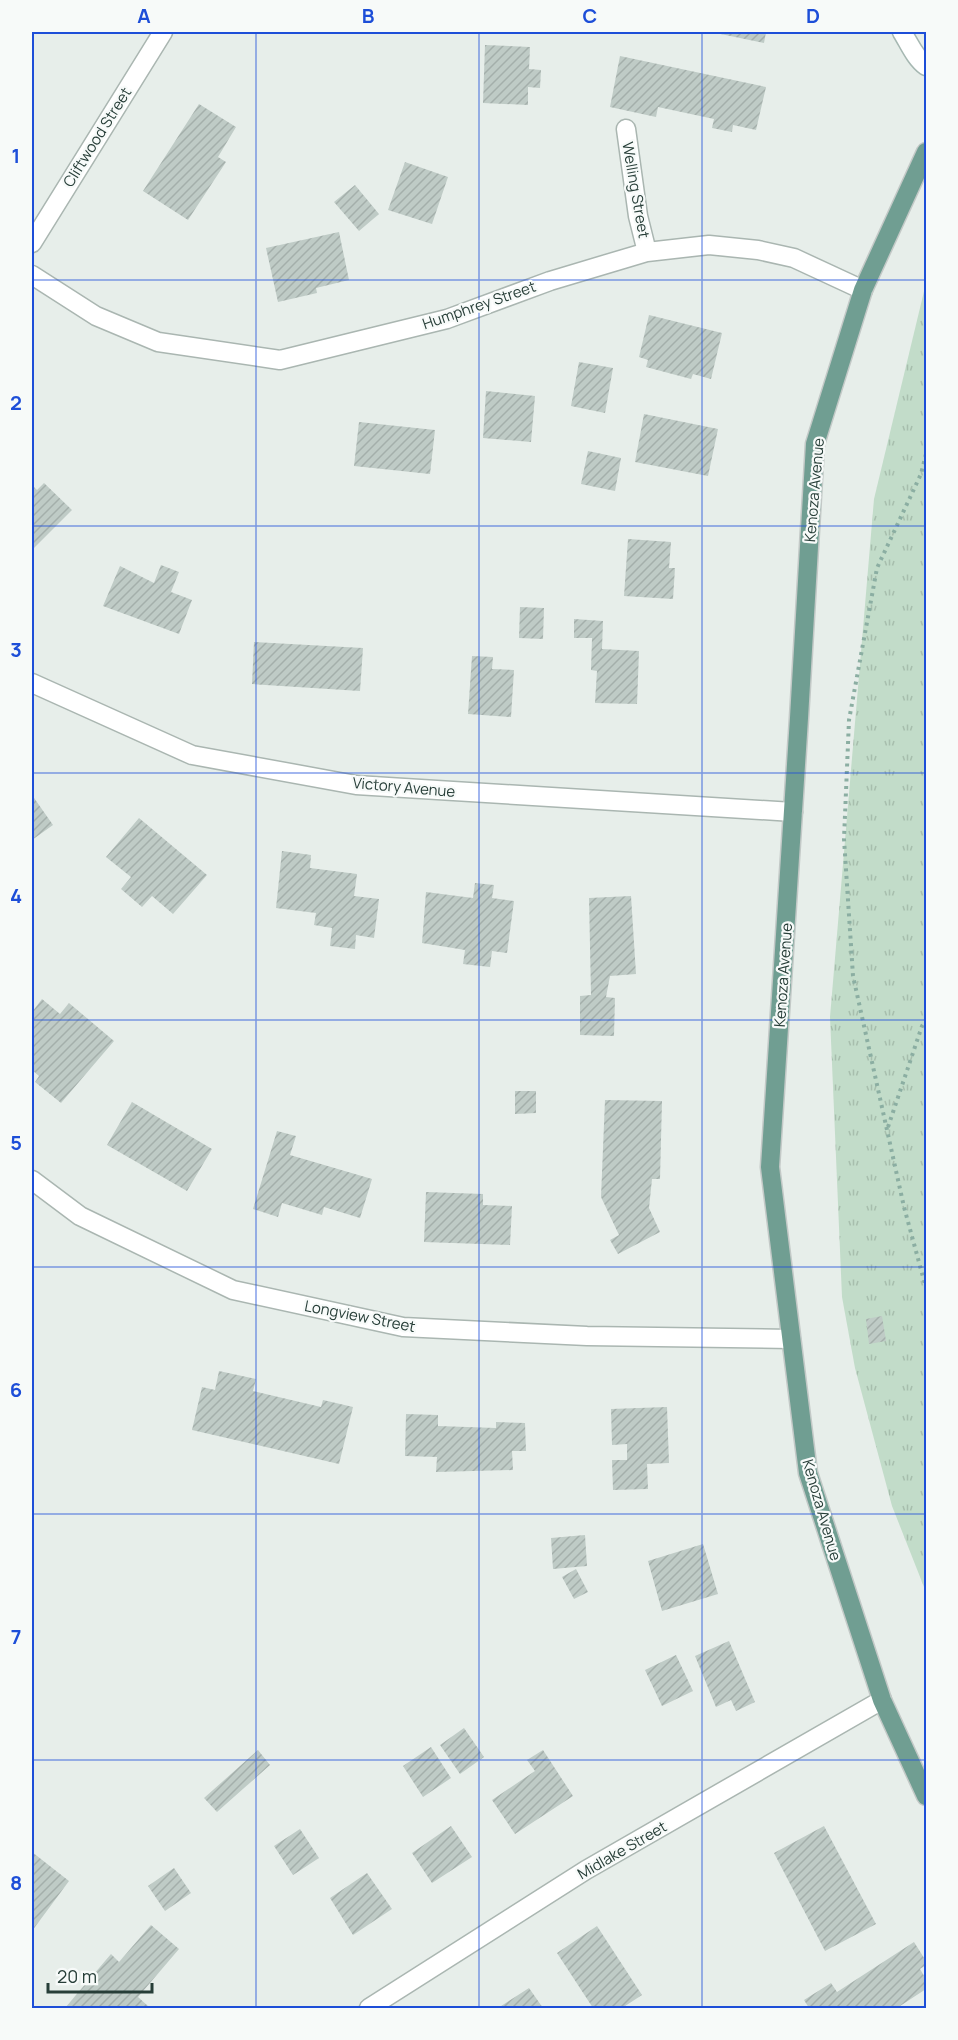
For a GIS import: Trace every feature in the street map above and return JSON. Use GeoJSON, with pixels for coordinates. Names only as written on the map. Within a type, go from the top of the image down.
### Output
{"type":"FeatureCollection","features":[{"type":"Feature","properties":{"kind":"main road","name":"Kenoza Avenue"},"geometry":{"type":"LineString","coordinates":[[927,152],[863,290],[815,444],[770,1167],[808,1473],[882,1700],[927,1797]]}},
{"type":"Feature","properties":{"kind":"street","name":"Cliftwood Street"},"geometry":{"type":"LineString","coordinates":[[32,243],[162,32]]}},
{"type":"Feature","properties":{"kind":"street"},"geometry":{"type":"LineString","coordinates":[[902,32],[910,47],[927,66]]}},
{"type":"Feature","properties":{"kind":"street","name":"Welling Street"},"geometry":{"type":"LineString","coordinates":[[626,129],[638,216],[648,252]]}},
{"type":"Feature","properties":{"kind":"street","name":"Humphrey Street"},"geometry":{"type":"LineString","coordinates":[[32,275],[96,316],[158,342],[280,360],[447,319],[550,281],[648,252],[709,245],[758,250],[794,258],[863,290]]}},
{"type":"Feature","properties":{"kind":"street","name":"Victory Avenue"},"geometry":{"type":"LineString","coordinates":[[32,683],[192,755],[356,785],[793,812]]}},
{"type":"Feature","properties":{"kind":"street","name":"Longview Street"},"geometry":{"type":"LineString","coordinates":[[32,1180],[80,1216],[233,1290],[403,1327],[587,1336],[791,1339]]}},
{"type":"Feature","properties":{"kind":"street","name":"Midlake Street"},"geometry":{"type":"LineString","coordinates":[[369,2008],[586,1870],[882,1700]]}},
{"type":"Feature","properties":{"kind":"path"},"geometry":{"type":"LineString","coordinates":[[927,454],[921,474],[877,568],[849,720],[844,839],[853,976],[904,1207],[927,1288]]}},
{"type":"Feature","properties":{"kind":"path"},"geometry":{"type":"LineString","coordinates":[[888,1128],[922,1026],[927,1020]]}},
{"type":"Feature","properties":{"kind":"green space"},"geometry":{"type":"Polygon","coordinates":[[[926,283],[926,1592],[892,1506],[855,1368],[842,1297],[830,1017],[874,499],[926,283]]]}},
{"type":"Feature","properties":{"kind":"building"},"geometry":{"type":"Polygon","coordinates":[[[711,32],[766,32],[764,43],[711,32]]]}},
{"type":"Feature","properties":{"kind":"building"},"geometry":{"type":"Polygon","coordinates":[[[485,45],[530,47],[529,69],[541,70],[540,88],[528,87],[528,105],[483,103],[485,45]]]}},
{"type":"Feature","properties":{"kind":"building"},"geometry":{"type":"Polygon","coordinates":[[[620,56],[766,87],[756,130],[733,125],[732,132],[712,128],[714,119],[658,107],[656,117],[610,107],[620,56]]]}},
{"type":"Feature","properties":{"kind":"building"},"geometry":{"type":"Polygon","coordinates":[[[199,104],[236,127],[218,157],[226,162],[188,220],[143,191],[199,104]]]}},
{"type":"Feature","properties":{"kind":"building"},"geometry":{"type":"Polygon","coordinates":[[[405,162],[448,177],[432,224],[388,210],[405,162]]]}},
{"type":"Feature","properties":{"kind":"building"},"geometry":{"type":"Polygon","coordinates":[[[355,185],[379,214],[359,231],[334,202],[355,185]]]}},
{"type":"Feature","properties":{"kind":"building"},"geometry":{"type":"Polygon","coordinates":[[[339,232],[349,280],[316,288],[317,293],[278,302],[266,248],[339,232]]]}},
{"type":"Feature","properties":{"kind":"building"},"geometry":{"type":"Polygon","coordinates":[[[649,315],[722,333],[711,379],[693,374],[691,379],[646,367],[648,360],[639,357],[649,315]]]}},
{"type":"Feature","properties":{"kind":"building"},"geometry":{"type":"Polygon","coordinates":[[[579,362],[613,368],[605,413],[571,406],[579,362]]]}},
{"type":"Feature","properties":{"kind":"building"},"geometry":{"type":"Polygon","coordinates":[[[486,391],[535,396],[531,442],[483,438],[486,391]]]}},
{"type":"Feature","properties":{"kind":"building"},"geometry":{"type":"Polygon","coordinates":[[[644,414],[718,429],[708,476],[635,462],[644,414]]]}},
{"type":"Feature","properties":{"kind":"building"},"geometry":{"type":"Polygon","coordinates":[[[359,422],[435,430],[430,474],[354,466],[359,422]]]}},
{"type":"Feature","properties":{"kind":"building"},"geometry":{"type":"Polygon","coordinates":[[[588,451],[621,458],[615,491],[581,484],[588,451]]]}},
{"type":"Feature","properties":{"kind":"building"},"geometry":{"type":"Polygon","coordinates":[[[44,483],[72,510],[33,549],[32,485],[37,490],[44,483]]]}},
{"type":"Feature","properties":{"kind":"building"},"geometry":{"type":"Polygon","coordinates":[[[628,539],[671,542],[669,568],[675,568],[673,599],[624,596],[628,539]]]}},
{"type":"Feature","properties":{"kind":"building"},"geometry":{"type":"Polygon","coordinates":[[[161,565],[179,572],[171,592],[192,600],[179,634],[103,606],[120,566],[154,583],[161,565]]]}},
{"type":"Feature","properties":{"kind":"building"},"geometry":{"type":"Polygon","coordinates":[[[520,607],[544,608],[543,639],[519,638],[520,607]]]}},
{"type":"Feature","properties":{"kind":"building"},"geometry":{"type":"Polygon","coordinates":[[[574,619],[603,621],[602,649],[639,651],[637,704],[595,703],[597,671],[591,670],[592,638],[574,638],[574,619]]]}},
{"type":"Feature","properties":{"kind":"building"},"geometry":{"type":"Polygon","coordinates":[[[254,642],[363,648],[360,691],[252,684],[254,642]]]}},
{"type":"Feature","properties":{"kind":"building"},"geometry":{"type":"Polygon","coordinates":[[[472,656],[493,657],[492,669],[514,670],[511,717],[468,714],[472,656]]]}},
{"type":"Feature","properties":{"kind":"building"},"geometry":{"type":"Polygon","coordinates":[[[32,795],[53,825],[32,840],[32,795]]]}},
{"type":"Feature","properties":{"kind":"building"},"geometry":{"type":"Polygon","coordinates":[[[139,818],[207,875],[173,914],[152,896],[142,907],[121,889],[131,877],[106,857],[139,818]]]}},
{"type":"Feature","properties":{"kind":"building"},"geometry":{"type":"Polygon","coordinates":[[[282,851],[311,855],[310,868],[357,874],[354,896],[379,899],[374,938],[356,935],[355,949],[330,946],[332,928],[314,925],[316,913],[276,908],[282,851]]]}},
{"type":"Feature","properties":{"kind":"building"},"geometry":{"type":"Polygon","coordinates":[[[475,883],[494,885],[492,898],[514,901],[507,953],[492,951],[490,967],[463,964],[465,950],[422,943],[426,892],[473,898],[475,883]]]}},
{"type":"Feature","properties":{"kind":"building"},"geometry":{"type":"Polygon","coordinates":[[[631,896],[636,974],[610,976],[606,997],[615,998],[614,1036],[580,1035],[580,996],[591,995],[589,898],[631,896]]]}},
{"type":"Feature","properties":{"kind":"building"},"geometry":{"type":"Polygon","coordinates":[[[42,999],[60,1014],[69,1003],[114,1041],[61,1103],[35,1082],[39,1076],[32,1070],[32,1012],[42,999]]]}},
{"type":"Feature","properties":{"kind":"building"},"geometry":{"type":"Polygon","coordinates":[[[515,1091],[536,1091],[536,1113],[515,1114],[515,1091]]]}},
{"type":"Feature","properties":{"kind":"building"},"geometry":{"type":"Polygon","coordinates":[[[605,1100],[662,1101],[660,1179],[652,1179],[649,1208],[660,1232],[618,1254],[610,1240],[619,1235],[601,1197],[605,1100]]]}},
{"type":"Feature","properties":{"kind":"building"},"geometry":{"type":"Polygon","coordinates":[[[132,1102],[212,1149],[187,1191],[107,1145],[132,1102]]]}},
{"type":"Feature","properties":{"kind":"building"},"geometry":{"type":"Polygon","coordinates":[[[277,1131],[296,1136],[290,1155],[372,1179],[360,1218],[324,1207],[322,1215],[282,1203],[278,1217],[253,1209],[277,1131]]]}},
{"type":"Feature","properties":{"kind":"building"},"geometry":{"type":"Polygon","coordinates":[[[426,1192],[483,1194],[483,1205],[512,1206],[510,1245],[424,1242],[426,1192]]]}},
{"type":"Feature","properties":{"kind":"building"},"geometry":{"type":"Polygon","coordinates":[[[882,1316],[886,1341],[869,1344],[866,1319],[882,1316]]]}},
{"type":"Feature","properties":{"kind":"building"},"geometry":{"type":"Polygon","coordinates":[[[219,1371],[256,1379],[253,1391],[321,1407],[323,1400],[353,1407],[339,1464],[192,1430],[202,1387],[215,1390],[219,1371]]]}},
{"type":"Feature","properties":{"kind":"building"},"geometry":{"type":"Polygon","coordinates":[[[667,1407],[669,1463],[647,1464],[648,1489],[613,1490],[612,1460],[627,1460],[627,1444],[612,1445],[611,1409],[667,1407]]]}},
{"type":"Feature","properties":{"kind":"building"},"geometry":{"type":"Polygon","coordinates":[[[406,1414],[438,1415],[438,1426],[496,1428],[496,1422],[525,1423],[526,1451],[512,1451],[513,1470],[436,1472],[437,1457],[405,1456],[406,1414]]]}},
{"type":"Feature","properties":{"kind":"building"},"geometry":{"type":"Polygon","coordinates":[[[585,1535],[587,1566],[553,1569],[551,1538],[585,1535]]]}},
{"type":"Feature","properties":{"kind":"building"},"geometry":{"type":"Polygon","coordinates":[[[703,1544],[718,1594],[662,1611],[648,1561],[703,1544]]]}},
{"type":"Feature","properties":{"kind":"building"},"geometry":{"type":"Polygon","coordinates":[[[576,1569],[588,1592],[574,1599],[562,1577],[576,1569]]]}},
{"type":"Feature","properties":{"kind":"building"},"geometry":{"type":"Polygon","coordinates":[[[729,1641],[755,1702],[736,1711],[731,1700],[716,1707],[695,1656],[729,1641]]]}},
{"type":"Feature","properties":{"kind":"building"},"geometry":{"type":"Polygon","coordinates":[[[676,1655],[693,1691],[662,1706],[645,1670],[676,1655]]]}},
{"type":"Feature","properties":{"kind":"building"},"geometry":{"type":"Polygon","coordinates":[[[464,1728],[484,1757],[460,1774],[440,1745],[464,1728]]]}},
{"type":"Feature","properties":{"kind":"building"},"geometry":{"type":"Polygon","coordinates":[[[431,1747],[451,1778],[423,1797],[403,1766],[431,1747]]]}},
{"type":"Feature","properties":{"kind":"building"},"geometry":{"type":"Polygon","coordinates":[[[258,1750],[270,1765],[217,1812],[204,1798],[258,1750]]]}},
{"type":"Feature","properties":{"kind":"building"},"geometry":{"type":"Polygon","coordinates":[[[543,1750],[573,1796],[515,1834],[492,1800],[535,1771],[527,1760],[543,1750]]]}},
{"type":"Feature","properties":{"kind":"building"},"geometry":{"type":"Polygon","coordinates":[[[451,1826],[472,1857],[432,1883],[412,1853],[451,1826]]]}},
{"type":"Feature","properties":{"kind":"building"},"geometry":{"type":"Polygon","coordinates":[[[824,1826],[876,1924],[825,1951],[774,1853],[824,1826]]]}},
{"type":"Feature","properties":{"kind":"building"},"geometry":{"type":"Polygon","coordinates":[[[300,1829],[319,1858],[293,1875],[274,1846],[300,1829]]]}},
{"type":"Feature","properties":{"kind":"building"},"geometry":{"type":"Polygon","coordinates":[[[32,1852],[69,1881],[32,1931],[32,1852]]]}},
{"type":"Feature","properties":{"kind":"building"},"geometry":{"type":"Polygon","coordinates":[[[174,1868],[191,1893],[165,1911],[148,1886],[174,1868]]]}},
{"type":"Feature","properties":{"kind":"building"},"geometry":{"type":"Polygon","coordinates":[[[367,1873],[392,1909],[353,1935],[330,1898],[367,1873]]]}},
{"type":"Feature","properties":{"kind":"building"},"geometry":{"type":"Polygon","coordinates":[[[151,1925],[179,1949],[138,1997],[148,2006],[145,2008],[65,2008],[111,1954],[119,1962],[151,1925]]]}},
{"type":"Feature","properties":{"kind":"building"},"geometry":{"type":"Polygon","coordinates":[[[597,1926],[642,1995],[622,2008],[593,2008],[557,1953],[597,1926]]]}},
{"type":"Feature","properties":{"kind":"building"},"geometry":{"type":"Polygon","coordinates":[[[914,1942],[926,1961],[926,1965],[920,1969],[926,1979],[926,1989],[897,2008],[809,2008],[804,2000],[831,1983],[837,1992],[914,1942]]]}},
{"type":"Feature","properties":{"kind":"building"},"geometry":{"type":"Polygon","coordinates":[[[529,1988],[543,2008],[498,2008],[529,1988]]]}}]}
